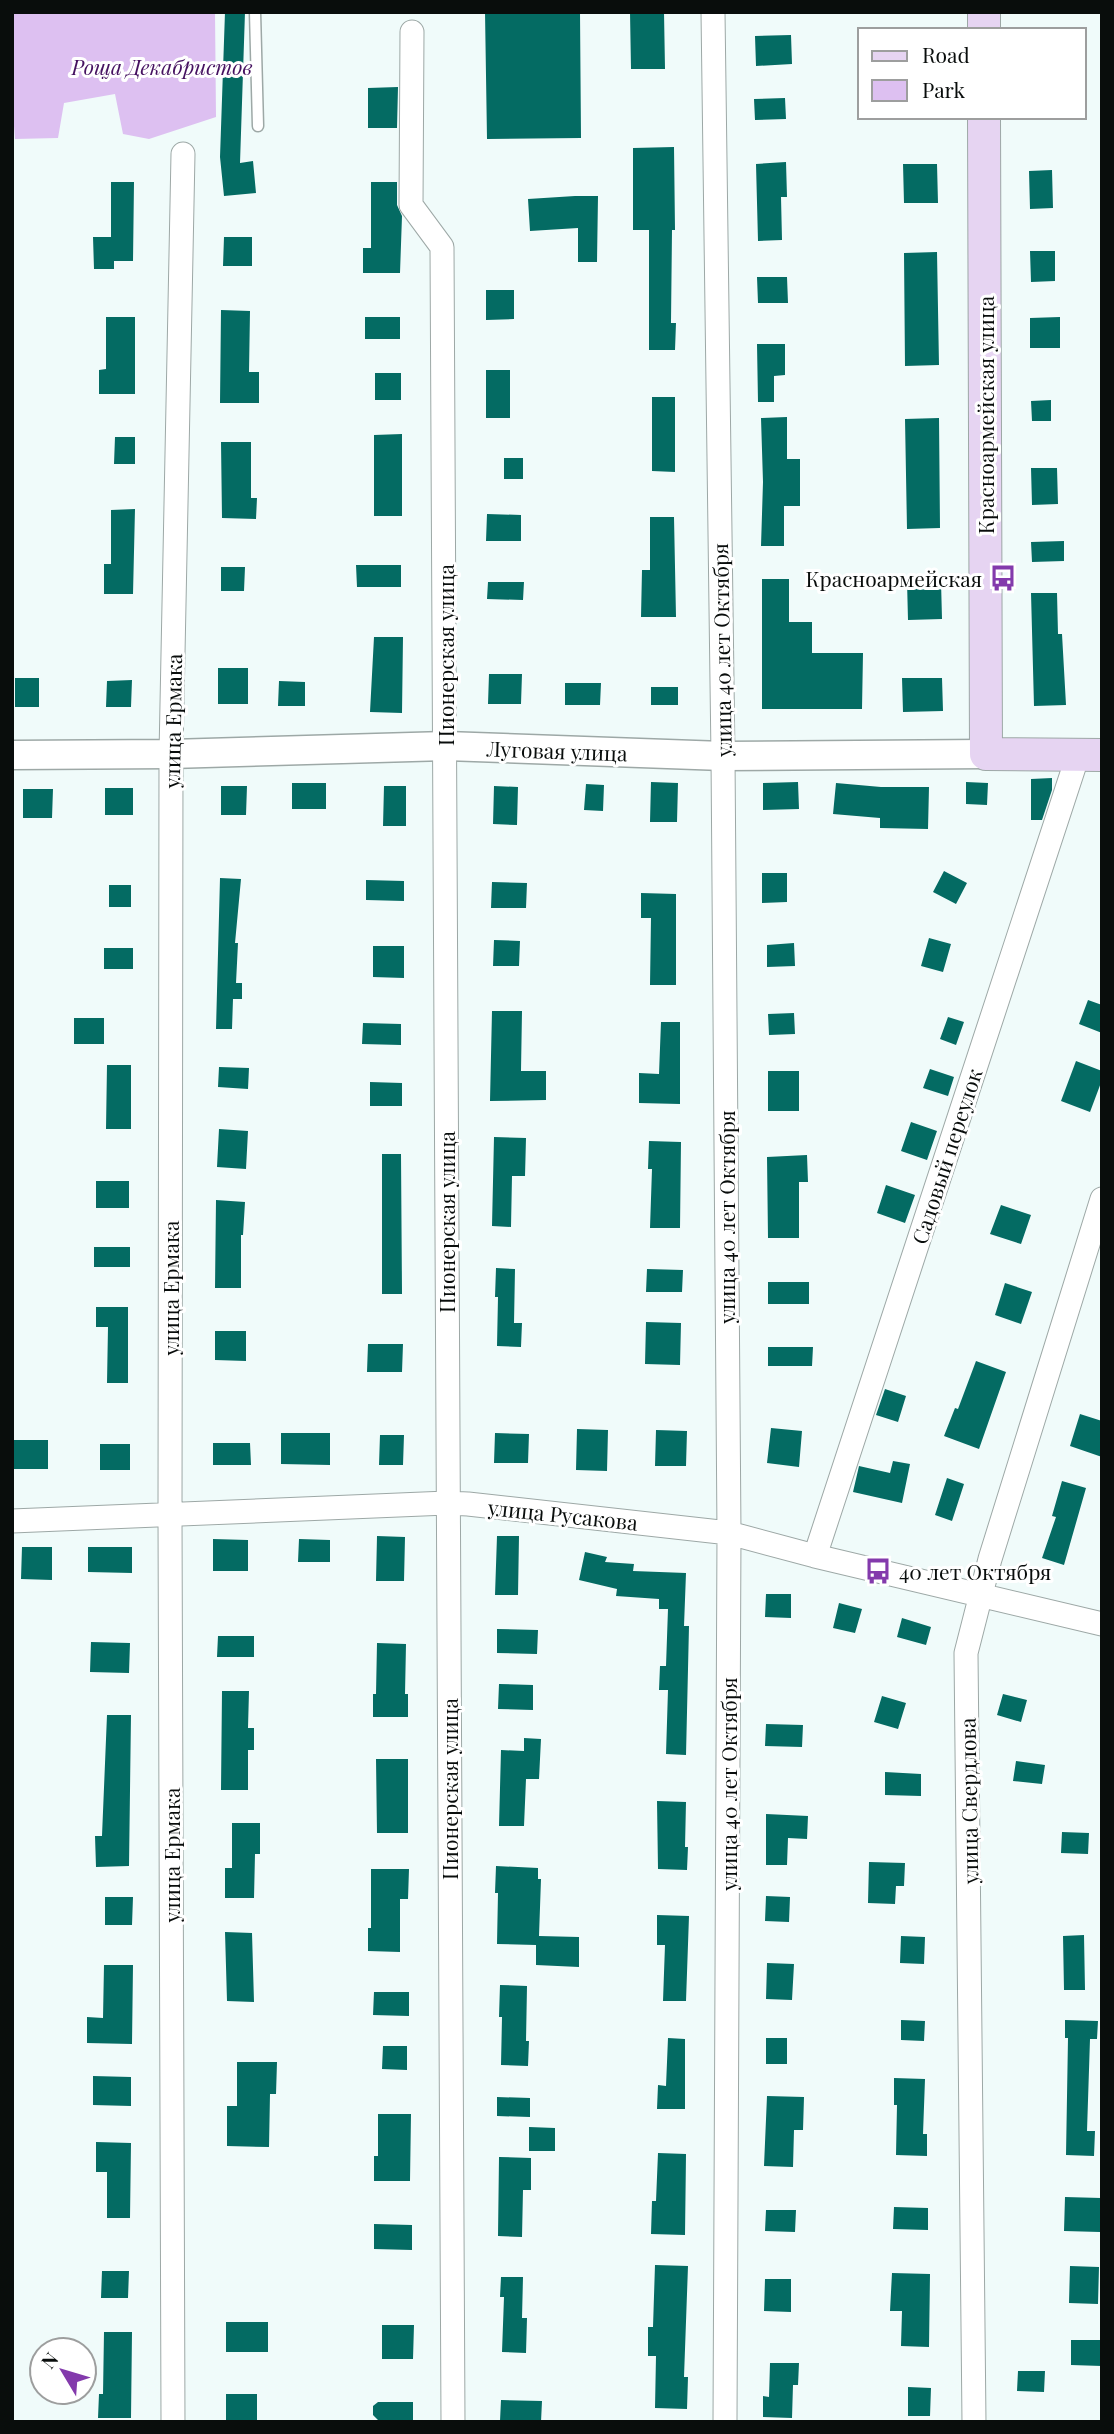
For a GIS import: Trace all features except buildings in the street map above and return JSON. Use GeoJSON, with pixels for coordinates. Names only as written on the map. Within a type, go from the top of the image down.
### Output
{"type":"FeatureCollection","features":[{"type":"Feature","properties":{"kind":"main road","name":"Красноармейская улица"},"geometry":{"type":"LineString","coordinates":[[984,119],[986,754]]}},
{"type":"Feature","properties":{"kind":"main road","name":"Луговая улица"},"geometry":{"type":"LineString","coordinates":[[986,754],[1090,755]]}},
{"type":"Feature","properties":{"kind":"street","name":"улица 40 лет Октября"},"geometry":{"type":"LineString","coordinates":[[713,12],[723,756],[729,1533],[724,2422]]}},
{"type":"Feature","properties":{"kind":"street","name":"Пионерская улица"},"geometry":{"type":"LineString","coordinates":[[412,33],[411,205],[442,247],[453,2422]]}},
{"type":"Feature","properties":{"kind":"street","name":"улица Ермака"},"geometry":{"type":"LineString","coordinates":[[173,2422],[171,754],[183,154]]}},
{"type":"Feature","properties":{"kind":"street","name":"Луговая улица"},"geometry":{"type":"LineString","coordinates":[[12,755],[171,754],[446,746],[723,756],[986,754]]}},
{"type":"Feature","properties":{"kind":"street","name":"Садовый переулок"},"geometry":{"type":"LineString","coordinates":[[815,1556],[1090,755]]}},
{"type":"Feature","properties":{"kind":"street","name":"улица Свердлова"},"geometry":{"type":"LineString","coordinates":[[974,2422],[966,1653],[990,1559],[1101,1207]]}},
{"type":"Feature","properties":{"kind":"street","name":"улица Русакова"},"geometry":{"type":"LineString","coordinates":[[12,1521],[447,1503],[729,1533],[1102,1624]]}},
{"type":"Feature","properties":{"kind":"lane"},"geometry":{"type":"LineString","coordinates":[[255,12],[258,126]]}},
{"type":"Feature","properties":{"kind":"green space","name":"Роща Декабристов"},"geometry":{"type":"Polygon","coordinates":[[[12,12],[215,12],[216,117],[149,139],[123,134],[115,94],[64,103],[58,138],[15,139],[12,12]]]}},
{"type":"Feature","properties":{"kind":"place","name":"Красноармейская"},"geometry":{"type":"Point","coordinates":[1003,578]}},
{"type":"Feature","properties":{"kind":"place","name":"40 лет Октября"},"geometry":{"type":"Point","coordinates":[878,1571]}}]}
